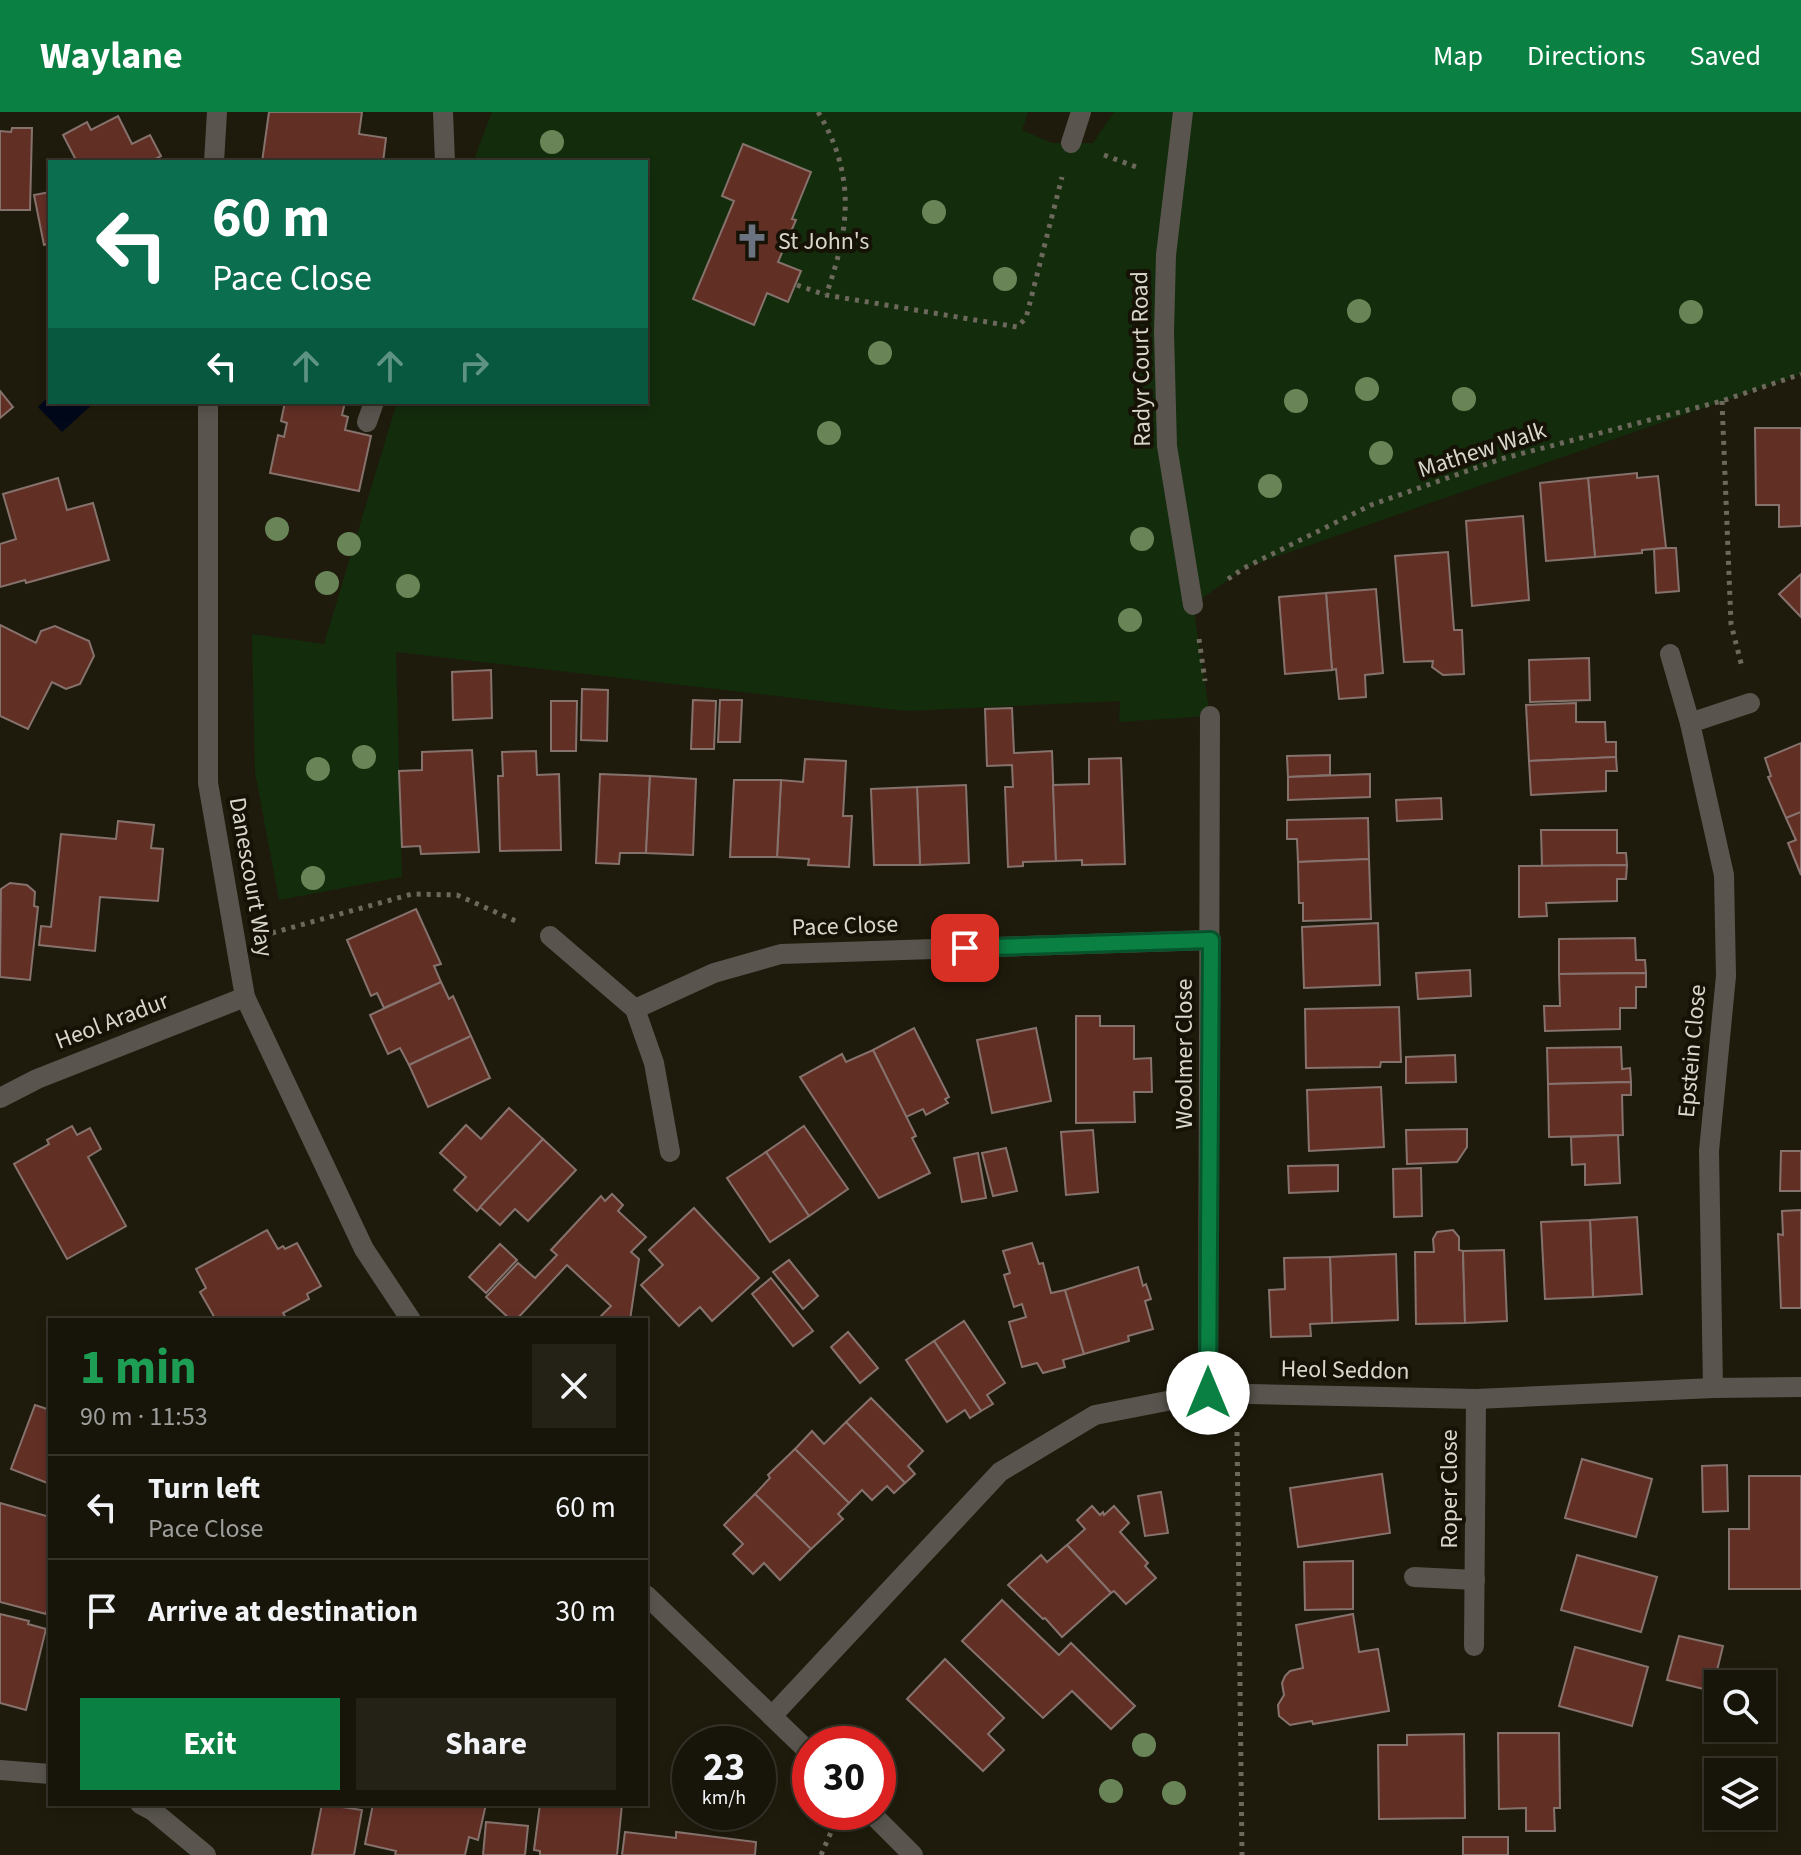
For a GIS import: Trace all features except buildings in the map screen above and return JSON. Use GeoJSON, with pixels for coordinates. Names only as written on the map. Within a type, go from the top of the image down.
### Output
{"type":"FeatureCollection","features":[{"type":"Feature","properties":{"kind":"street"},"geometry":{"type":"LineString","coordinates":[[214,160],[217,112]]}},
{"type":"Feature","properties":{"kind":"street"},"geometry":{"type":"LineString","coordinates":[[443,112],[445,160]]}},
{"type":"Feature","properties":{"kind":"street"},"geometry":{"type":"LineString","coordinates":[[1071,143],[1081,112]]}},
{"type":"Feature","properties":{"kind":"street","name":"Radyr Court Road"},"geometry":{"type":"LineString","coordinates":[[1183,112],[1166,255],[1164,317],[1167,446],[1193,605]]}},
{"type":"Feature","properties":{"kind":"street","name":"Danescourt Way"},"geometry":{"type":"LineString","coordinates":[[208,404],[208,783],[245,997],[364,1249],[410,1318]]}},
{"type":"Feature","properties":{"kind":"street"},"geometry":{"type":"LineString","coordinates":[[367,422],[373,404]]}},
{"type":"Feature","properties":{"kind":"street","name":"Epstein Close"},"geometry":{"type":"LineString","coordinates":[[1670,654],[1690,723],[1724,875],[1726,976],[1709,1151],[1713,1388]]}},
{"type":"Feature","properties":{"kind":"street"},"geometry":{"type":"LineString","coordinates":[[1690,723],[1750,703]]}},
{"type":"Feature","properties":{"kind":"street","name":"Woolmer Close"},"geometry":{"type":"LineString","coordinates":[[1208,1393],[1210,716]]}},
{"type":"Feature","properties":{"kind":"street"},"geometry":{"type":"LineString","coordinates":[[550,936],[635,1009],[654,1063],[670,1152]]}},
{"type":"Feature","properties":{"kind":"street","name":"Pace Close"},"geometry":{"type":"LineString","coordinates":[[635,1009],[714,973],[781,954],[1211,940]]}},
{"type":"Feature","properties":{"kind":"street","name":"Heol Aradur"},"geometry":{"type":"LineString","coordinates":[[0,1098],[37,1079],[245,997]]}},
{"type":"Feature","properties":{"kind":"street","name":"Heol Seddon"},"geometry":{"type":"LineString","coordinates":[[772,1716],[1000,1472],[1095,1415],[1208,1393],[1476,1399],[1801,1387]]}},
{"type":"Feature","properties":{"kind":"street","name":"Roper Close"},"geometry":{"type":"LineString","coordinates":[[1474,1646],[1476,1399]]}},
{"type":"Feature","properties":{"kind":"street","name":"Roper Close"},"geometry":{"type":"LineString","coordinates":[[1414,1577],[1475,1580]]}},
{"type":"Feature","properties":{"kind":"street"},"geometry":{"type":"LineString","coordinates":[[648,1597],[792,1735]]}},
{"type":"Feature","properties":{"kind":"street"},"geometry":{"type":"LineString","coordinates":[[0,1770],[48,1774]]}},
{"type":"Feature","properties":{"kind":"street"},"geometry":{"type":"LineString","coordinates":[[144,1806],[206,1855]]}},
{"type":"Feature","properties":{"kind":"street"},"geometry":{"type":"LineString","coordinates":[[888,1830],[913,1855]]}},
{"type":"Feature","properties":{"kind":"path"},"geometry":{"type":"LineString","coordinates":[[818,112],[832,135],[843,174],[847,212],[839,259],[826,295]]}},
{"type":"Feature","properties":{"kind":"path"},"geometry":{"type":"LineString","coordinates":[[797,285],[826,295],[1017,327],[1026,318],[1071,143],[1174,181]]}},
{"type":"Feature","properties":{"kind":"path","name":"Mathew Walk"},"geometry":{"type":"LineString","coordinates":[[1193,605],[1244,568],[1371,505],[1501,459],[1722,401],[1801,374]]}},
{"type":"Feature","properties":{"kind":"path"},"geometry":{"type":"LineString","coordinates":[[1722,401],[1731,624],[1750,703]]}},
{"type":"Feature","properties":{"kind":"path"},"geometry":{"type":"LineString","coordinates":[[1193,605],[1210,716]]}},
{"type":"Feature","properties":{"kind":"path"},"geometry":{"type":"LineString","coordinates":[[236,943],[412,894],[457,895],[550,936]]}},
{"type":"Feature","properties":{"kind":"path"},"geometry":{"type":"LineString","coordinates":[[1236,1394],[1242,1855]]}},
{"type":"Feature","properties":{"kind":"path"},"geometry":{"type":"LineString","coordinates":[[821,1855],[833,1830]]}},
{"type":"Feature","properties":{"kind":"green space"},"geometry":{"type":"Polygon","coordinates":[[[492,112],[1028,112],[1022,130],[1052,143],[1093,143],[1114,112],[1801,112],[1801,374],[1244,568],[1193,605],[1210,716],[1119,722],[1120,701],[906,711],[396,652],[402,877],[279,900],[255,772],[252,634],[324,644],[396,404],[648,404],[648,160],[474,160],[492,112]]]}},
{"type":"Feature","properties":{"kind":"water"},"geometry":{"type":"Polygon","coordinates":[[[48,397],[48,404],[93,404],[62,432],[38,407],[48,397]]]}},
{"type":"Feature","properties":{"kind":"place","name":"St John's"},"geometry":{"type":"Point","coordinates":[752,241]}},
{"type":"Feature","properties":{"kind":"route"},"geometry":{"type":"LineString","coordinates":[[965,948],[1211,940],[1208,1393]]}}]}
